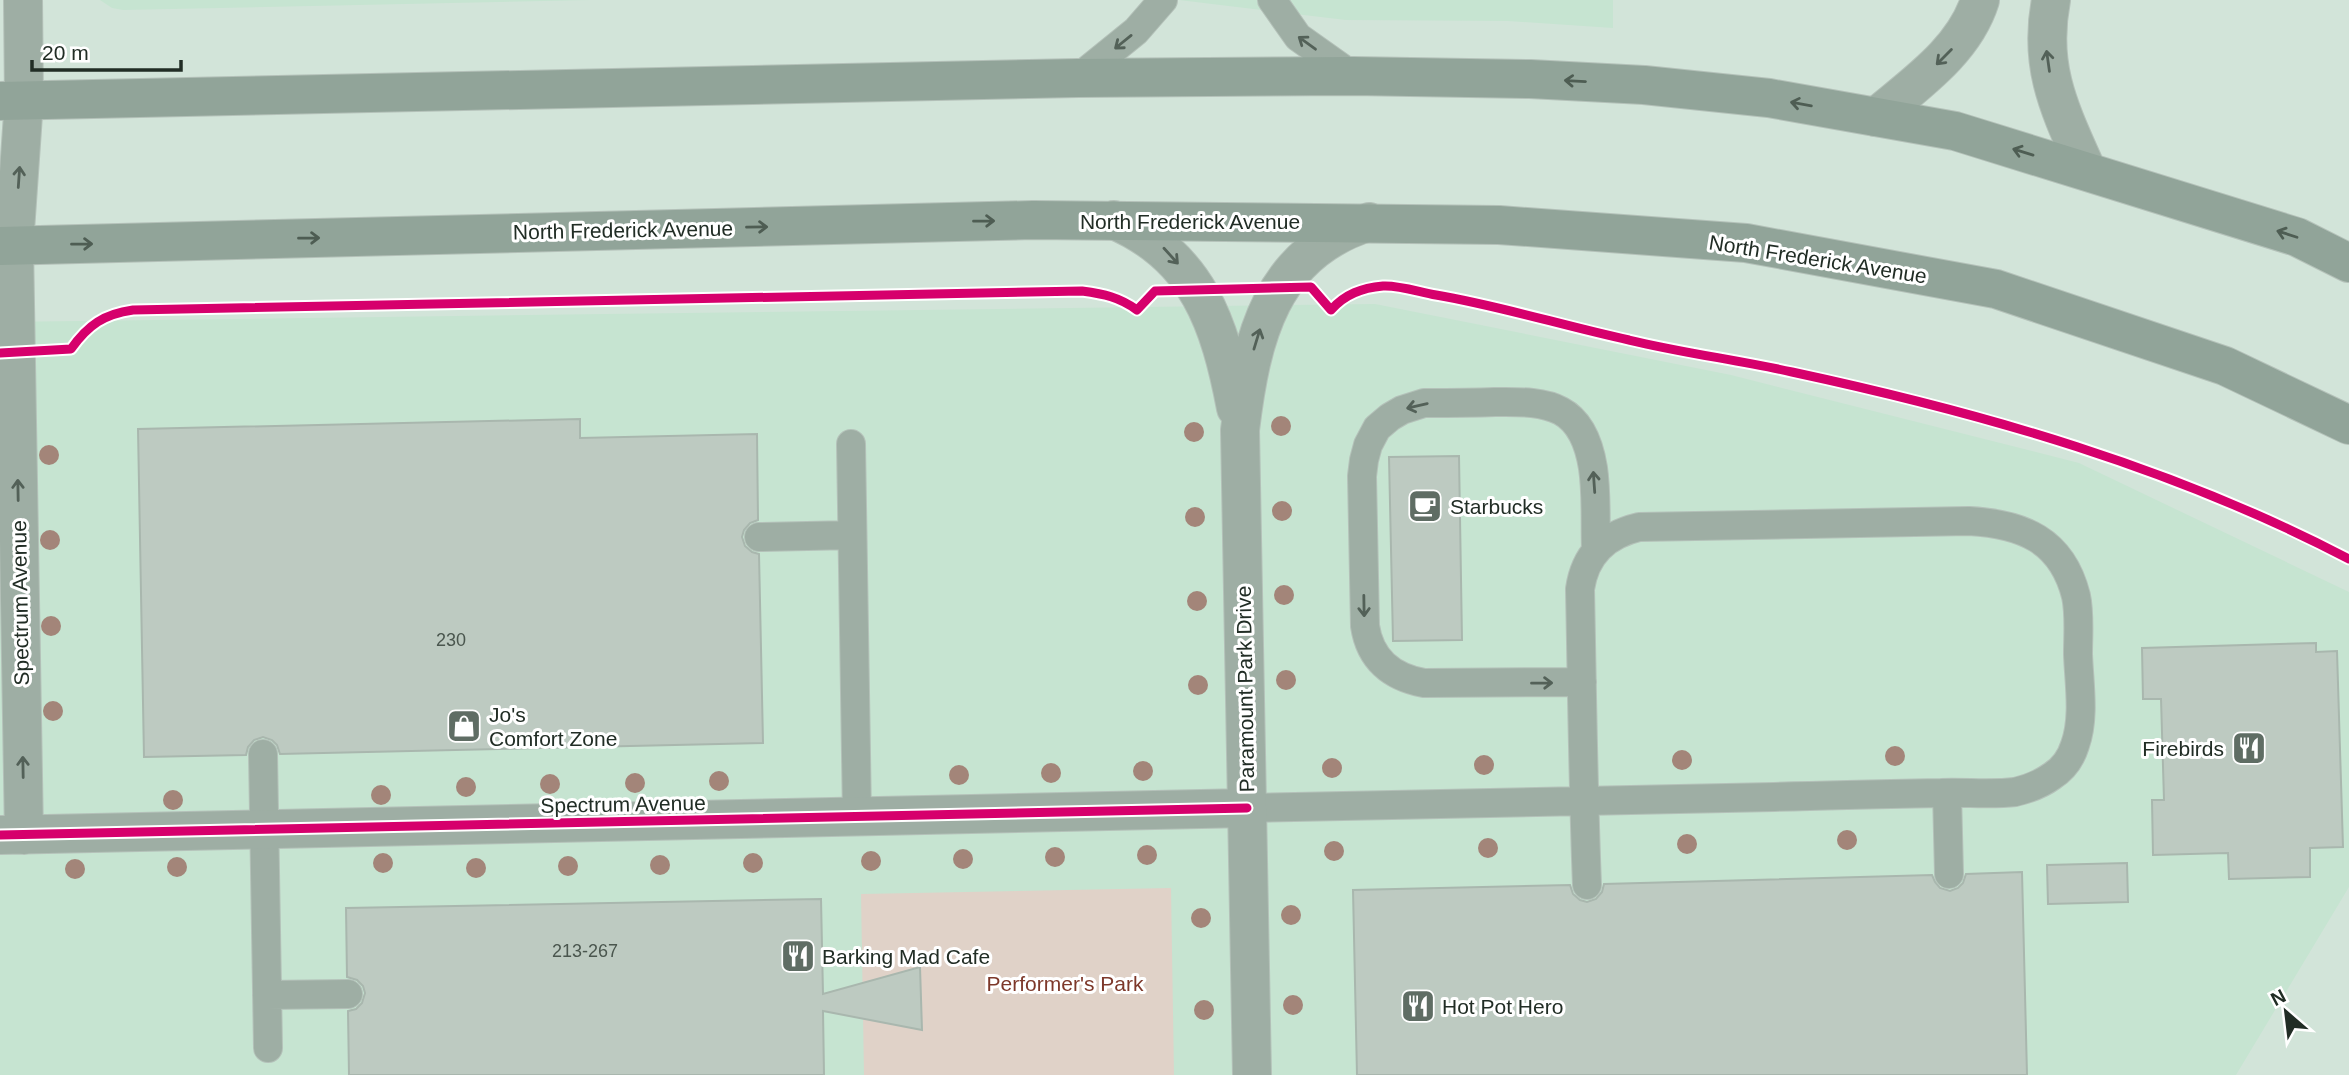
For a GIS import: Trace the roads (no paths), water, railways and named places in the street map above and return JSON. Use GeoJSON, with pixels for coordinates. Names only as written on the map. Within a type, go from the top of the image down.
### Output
{"type":"FeatureCollection","features":[{"type":"Feature","properties":{"kind":"main road"},"geometry":{"type":"LineString","coordinates":[[12,101],[1078,78],[1353,76],[1530,79],[1644,85],[1769,98],[1955,131],[2297,237],[2349,262]]}},
{"type":"Feature","properties":{"kind":"main road","name":"North Frederick Avenue"},"geometry":{"type":"LineString","coordinates":[[7,246],[1033,220],[1499,225],[1746,243],[1996,289],[2225,366],[2349,425]]}},
{"type":"Feature","properties":{"kind":"street","name":"Spectrum Avenue"},"geometry":{"type":"LineString","coordinates":[[23,0],[12,101],[7,246],[12,835],[1247,808]]}},
{"type":"Feature","properties":{"kind":"street"},"geometry":{"type":"LineString","coordinates":[[1876,117],[1915,84],[1963,37],[1980,0]]}},
{"type":"Feature","properties":{"kind":"street"},"geometry":{"type":"LineString","coordinates":[[2052,0],[2046,27],[2046,56],[2051,81],[2064,120],[2087,171]]}},
{"type":"Feature","properties":{"kind":"street","name":"Paramount Park Drive"},"geometry":{"type":"LineString","coordinates":[[1114,220],[1140,231],[1164,248],[1201,297],[1222,348],[1240,430]]}},
{"type":"Feature","properties":{"kind":"street","name":"Paramount Park Drive"},"geometry":{"type":"LineString","coordinates":[[1252,1075],[1240,430],[1253,352],[1272,300],[1307,254],[1349,228],[1369,222]]}},
{"type":"Feature","properties":{"kind":"lane"},"geometry":{"type":"LineString","coordinates":[[1078,78],[1136,31],[1163,0]]}},
{"type":"Feature","properties":{"kind":"lane"},"geometry":{"type":"LineString","coordinates":[[1272,0],[1298,37],[1353,76]]}},
{"type":"Feature","properties":{"kind":"lane"},"geometry":{"type":"LineString","coordinates":[[1582,682],[1424,683],[1402,676],[1383,665],[1370,649],[1365,625],[1362,476],[1368,444],[1377,428],[1390,417],[1413,405],[1532,401],[1552,406],[1574,421],[1589,452],[1595,484],[1595,550]]}},
{"type":"Feature","properties":{"kind":"lane"},"geometry":{"type":"LineString","coordinates":[[850,444],[857,816]]}},
{"type":"Feature","properties":{"kind":"lane"},"geometry":{"type":"LineString","coordinates":[[1247,808],[1584,801],[1947,793],[2010,792],[2029,788],[2061,769],[2074,749],[2080,725],[2077,602],[2064,565],[2047,545],[2026,531],[1999,523],[1969,521],[1639,527],[1616,535],[1595,550],[1585,568],[1580,589],[1584,801],[1587,885]]}},
{"type":"Feature","properties":{"kind":"lane"},"geometry":{"type":"LineString","coordinates":[[759,537],[852,535]]}},
{"type":"Feature","properties":{"kind":"lane"},"geometry":{"type":"LineString","coordinates":[[263,754],[268,1048]]}},
{"type":"Feature","properties":{"kind":"lane"},"geometry":{"type":"LineString","coordinates":[[1947,793],[1949,874]]}},
{"type":"Feature","properties":{"kind":"lane"},"geometry":{"type":"LineString","coordinates":[[267,995],[348,993]]}},
{"type":"Feature","properties":{"kind":"place","name":"Starbucks"},"geometry":{"type":"Point","coordinates":[1425,506]}},
{"type":"Feature","properties":{"kind":"place","name":"Jo's Comfort Zone"},"geometry":{"type":"Point","coordinates":[464,726]}},
{"type":"Feature","properties":{"kind":"place","name":"Firebirds"},"geometry":{"type":"Point","coordinates":[2249,748]}},
{"type":"Feature","properties":{"kind":"place","name":"Barking Mad Cafe"},"geometry":{"type":"Point","coordinates":[798,956]}},
{"type":"Feature","properties":{"kind":"place","name":"Hot Pot Hero"},"geometry":{"type":"Point","coordinates":[1418,1006]}},
{"type":"Feature","properties":{"kind":"park label","name":"Performer's Park"},"geometry":{"type":"Point","coordinates":[1065,983]}}]}
